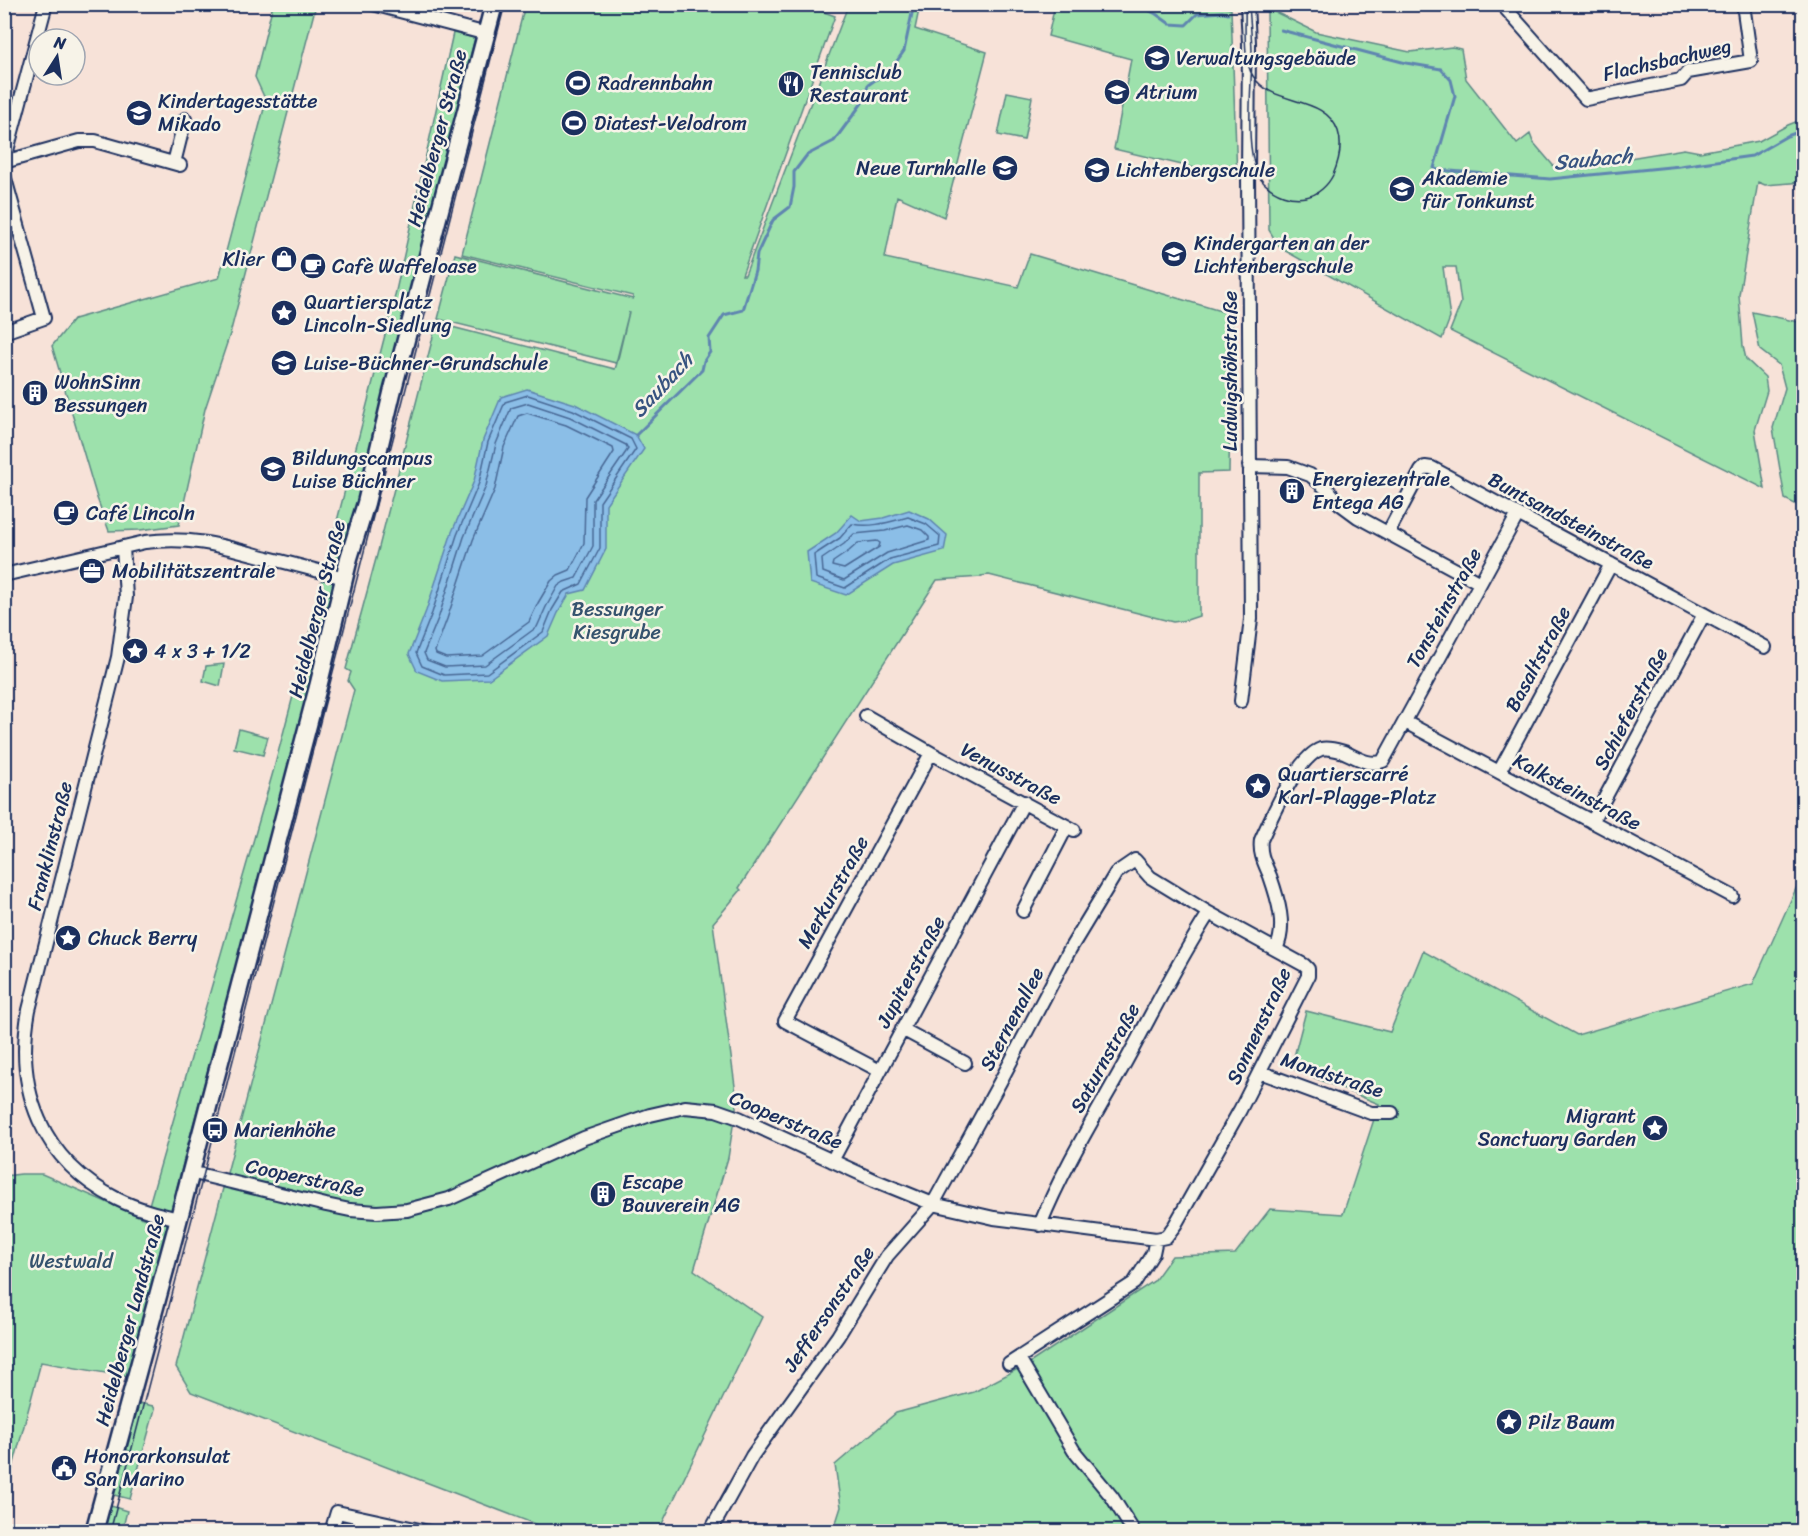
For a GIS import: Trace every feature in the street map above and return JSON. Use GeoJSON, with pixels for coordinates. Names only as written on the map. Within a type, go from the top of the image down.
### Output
{"type":"FeatureCollection","features":[{"type":"Feature","properties":{"kind":"street"},"geometry":{"type":"LineString","coordinates":[[4,162],[46,4]]}},
{"type":"Feature","properties":{"kind":"street"},"geometry":{"type":"LineString","coordinates":[[373,4],[487,34]]}},
{"type":"Feature","properties":{"kind":"street","name":"Heidelberger Straße"},"geometry":{"type":"LineString","coordinates":[[195,1154],[494,4]]}},
{"type":"Feature","properties":{"kind":"street","name":"Ludwigshöhstraße"},"geometry":{"type":"LineString","coordinates":[[1240,701],[1251,619],[1247,4]]}},
{"type":"Feature","properties":{"kind":"street","name":"Flachsbachweg"},"geometry":{"type":"LineString","coordinates":[[1505,4],[1506,9],[1586,99],[1682,80],[1689,72],[1751,62],[1743,4]]}},
{"type":"Feature","properties":{"kind":"street"},"geometry":{"type":"LineString","coordinates":[[4,162],[79,141],[95,141],[177,164],[184,119]]}},
{"type":"Feature","properties":{"kind":"street"},"geometry":{"type":"LineString","coordinates":[[4,175],[44,318],[4,332]]}},
{"type":"Feature","properties":{"kind":"street"},"geometry":{"type":"LineString","coordinates":[[1250,466],[1288,467],[1310,475],[1324,486],[1347,511],[1480,583]]}},
{"type":"Feature","properties":{"kind":"street","name":"Buntsandsteinstraße"},"geometry":{"type":"LineString","coordinates":[[1388,533],[1421,471],[1425,467],[1432,468],[1765,647]]}},
{"type":"Feature","properties":{"kind":"street","name":"Tonsteinstraße"},"geometry":{"type":"LineString","coordinates":[[1276,950],[1281,940],[1281,921],[1276,895],[1260,851],[1261,840],[1295,774],[1307,759],[1320,749],[1342,752],[1368,763],[1377,764],[1383,761],[1518,514]]}},
{"type":"Feature","properties":{"kind":"street"},"geometry":{"type":"LineString","coordinates":[[4,575],[123,547],[165,539],[184,539],[227,547],[344,578]]}},
{"type":"Feature","properties":{"kind":"street","name":"Franklinstraße"},"geometry":{"type":"LineString","coordinates":[[123,547],[126,597],[121,640],[28,1010],[24,1063],[30,1094],[37,1114],[63,1159],[83,1177],[118,1199],[135,1207],[179,1219]]}},
{"type":"Feature","properties":{"kind":"street","name":"Basaltstraße"},"geometry":{"type":"LineString","coordinates":[[1499,772],[1611,564]]}},
{"type":"Feature","properties":{"kind":"street","name":"Schieferstraße"},"geometry":{"type":"LineString","coordinates":[[1592,822],[1704,614]]}},
{"type":"Feature","properties":{"kind":"street"},"geometry":{"type":"LineString","coordinates":[[866,716],[931,753]]}},
{"type":"Feature","properties":{"kind":"street","name":"Kalksteinstraße"},"geometry":{"type":"LineString","coordinates":[[1405,722],[1732,896]]}},
{"type":"Feature","properties":{"kind":"street","name":"Venusstraße"},"geometry":{"type":"LineString","coordinates":[[931,753],[1070,828],[1023,910]]}},
{"type":"Feature","properties":{"kind":"street","name":"Merkurstraße"},"geometry":{"type":"LineString","coordinates":[[880,1071],[785,1021],[931,753]]}},
{"type":"Feature","properties":{"kind":"street","name":"Jupiterstraße"},"geometry":{"type":"LineString","coordinates":[[832,1161],[1024,802]]}},
{"type":"Feature","properties":{"kind":"street","name":"Sonnenstraße"},"geometry":{"type":"LineString","coordinates":[[1135,860],[1150,877],[1308,969],[1308,975],[1260,1072],[1214,1158],[1175,1225],[1166,1237],[1156,1239]]}},
{"type":"Feature","properties":{"kind":"street","name":"Sternenallee"},"geometry":{"type":"LineString","coordinates":[[933,1204],[1070,949],[1116,873],[1135,860]]}},
{"type":"Feature","properties":{"kind":"street","name":"Saturnstraße"},"geometry":{"type":"LineString","coordinates":[[1040,1225],[1050,1199],[1088,1128],[1187,947],[1209,913]]}},
{"type":"Feature","properties":{"kind":"street"},"geometry":{"type":"LineString","coordinates":[[902,1029],[965,1063]]}},
{"type":"Feature","properties":{"kind":"street","name":"Mondstraße"},"geometry":{"type":"LineString","coordinates":[[1260,1072],[1371,1113],[1392,1113]]}},
{"type":"Feature","properties":{"kind":"street","name":"Cooperstraße"},"geometry":{"type":"LineString","coordinates":[[190,1172],[338,1208],[377,1212],[407,1210],[449,1199],[584,1138],[650,1115],[686,1107],[716,1110],[739,1118],[933,1204],[994,1218],[1156,1239]]}},
{"type":"Feature","properties":{"kind":"street","name":"Heidelberger Landstraße"},"geometry":{"type":"LineString","coordinates":[[94,1532],[195,1154]]}},
{"type":"Feature","properties":{"kind":"street","name":"Jeffersonstraße"},"geometry":{"type":"LineString","coordinates":[[710,1532],[747,1464],[838,1336],[887,1256],[933,1204]]}},
{"type":"Feature","properties":{"kind":"street"},"geometry":{"type":"LineString","coordinates":[[1134,1532],[1112,1497],[1074,1451],[1050,1409],[1014,1361],[1134,1283],[1153,1253],[1156,1239]]}},
{"type":"Feature","properties":{"kind":"street"},"geometry":{"type":"LineString","coordinates":[[331,1532],[337,1512],[429,1532]]}},
{"type":"Feature","properties":{"kind":"green space"},"geometry":{"type":"Polygon","coordinates":[[[273,4],[316,5],[230,334],[205,409],[179,525],[109,531],[52,346],[74,319],[219,278],[266,101],[255,77],[273,4]]]}},
{"type":"Feature","properties":{"kind":"green space","name":"Bessunger Kiesgrube"},"geometry":{"type":"Polygon","coordinates":[[[802,4],[835,16],[742,275],[745,275],[847,8],[837,5],[920,5],[915,29],[987,52],[944,217],[897,196],[885,258],[1018,287],[1030,254],[1234,315],[1231,337],[1229,472],[1199,473],[1199,616],[1173,622],[989,575],[937,580],[739,888],[741,890],[713,923],[737,1101],[728,1158],[694,1270],[762,1317],[661,1526],[668,1531],[553,1531],[191,1392],[176,1367],[354,690],[348,681],[351,672],[346,669],[436,325],[443,327],[444,325],[615,369],[617,363],[629,312],[616,363],[438,319],[455,254],[633,299],[633,296],[462,254],[525,5],[802,4]]]}},
{"type":"Feature","properties":{"kind":"green space"},"geometry":{"type":"Polygon","coordinates":[[[1207,4],[1231,9],[1237,178],[1114,149],[1131,59],[1048,36],[1055,5],[1207,4]]]}},
{"type":"Feature","properties":{"kind":"green space"},"geometry":{"type":"Polygon","coordinates":[[[1267,8],[1316,32],[1410,52],[1452,47],[1461,49],[1466,79],[1517,144],[1530,134],[1533,142],[1557,170],[1684,149],[1700,152],[1759,141],[1803,119],[1803,182],[1765,185],[1758,182],[1739,295],[1746,359],[1765,377],[1767,391],[1755,430],[1765,489],[1450,331],[1461,303],[1456,267],[1443,267],[1450,318],[1442,339],[1280,248],[1269,230],[1267,8]]]}},
{"type":"Feature","properties":{"kind":"green space","name":"Westwald"},"geometry":{"type":"Polygon","coordinates":[[[453,33],[475,38],[297,739],[188,1144],[129,1377],[41,1362],[5,1497],[5,1176],[42,1174],[145,1219],[273,772],[322,586],[394,300],[453,33]]]}},
{"type":"Feature","properties":{"kind":"green space"},"geometry":{"type":"Polygon","coordinates":[[[1007,92],[1032,97],[1024,140],[998,135],[1007,92]]]}},
{"type":"Feature","properties":{"kind":"green space"},"geometry":{"type":"Polygon","coordinates":[[[1752,312],[1803,323],[1803,508],[1785,499],[1773,428],[1785,388],[1779,365],[1760,350],[1752,312]]]}},
{"type":"Feature","properties":{"kind":"green space"},"geometry":{"type":"Polygon","coordinates":[[[224,664],[220,686],[203,681],[206,666],[224,664]]]}},
{"type":"Feature","properties":{"kind":"green space"},"geometry":{"type":"Polygon","coordinates":[[[239,729],[268,737],[263,755],[234,748],[239,729]]]}},
{"type":"Feature","properties":{"kind":"green space"},"geometry":{"type":"Polygon","coordinates":[[[1803,873],[1803,1531],[833,1532],[841,1507],[835,1465],[896,1413],[974,1392],[1031,1362],[1154,1281],[1172,1256],[1235,1254],[1270,1209],[1343,1214],[1379,1104],[1291,1068],[1306,1011],[1390,1032],[1423,951],[1577,1035],[1753,984],[1803,873]]]}},
{"type":"Feature","properties":{"kind":"green space"},"geometry":{"type":"Polygon","coordinates":[[[139,1403],[153,1406],[155,1409],[143,1452],[140,1454],[128,1451],[127,1448],[139,1403]]]}},
{"type":"Feature","properties":{"kind":"green space"},"geometry":{"type":"Polygon","coordinates":[[[125,1455],[141,1459],[130,1499],[114,1495],[125,1455]]]}},
{"type":"Feature","properties":{"kind":"green space"},"geometry":{"type":"Polygon","coordinates":[[[111,1506],[127,1511],[122,1531],[104,1531],[111,1506]]]}},
{"type":"Feature","properties":{"kind":"water"},"geometry":{"type":"Polygon","coordinates":[[[527,389],[575,404],[636,435],[644,449],[606,504],[606,549],[585,590],[569,594],[548,636],[489,679],[442,681],[417,671],[409,654],[452,532],[474,481],[483,440],[501,397],[527,389]]]}},
{"type":"Feature","properties":{"kind":"water"},"geometry":{"type":"Polygon","coordinates":[[[909,510],[929,519],[947,535],[944,551],[893,565],[846,595],[810,583],[807,552],[836,533],[852,515],[861,521],[883,518],[909,510]]]}},
{"type":"Feature","properties":{"kind":"waterway","name":"Saubach"},"geometry":{"type":"LineString","coordinates":[[636,435],[702,370],[704,361],[710,352],[709,338],[724,315],[743,310],[755,271],[757,254],[773,220],[790,207],[794,172],[807,155],[834,141],[862,103],[868,85],[892,68],[904,51],[914,4]]}},
{"type":"Feature","properties":{"kind":"waterway","name":"Saubach"},"geometry":{"type":"LineString","coordinates":[[1092,4],[1103,6],[1114,4]]}},
{"type":"Feature","properties":{"kind":"waterway","name":"Saubach"},"geometry":{"type":"LineString","coordinates":[[1136,4],[1170,24],[1186,25],[1197,14],[1222,12],[1228,14]]}},
{"type":"Feature","properties":{"kind":"waterway","name":"Saubach"},"geometry":{"type":"LineString","coordinates":[[1281,30],[1406,63],[1441,69],[1451,80],[1455,96],[1434,168],[1438,170],[1550,179],[1680,166],[1752,156],[1787,136],[1804,130]]}},
{"type":"Feature","properties":{"kind":"tram line"},"geometry":{"type":"LineString","coordinates":[[110,1532],[505,4]]}},
{"type":"Feature","properties":{"kind":"tram line"},"geometry":{"type":"LineString","coordinates":[[1245,4],[1247,61],[1250,69],[1253,76],[1262,86],[1272,92],[1322,111],[1331,119],[1338,131],[1340,153],[1333,175],[1322,189],[1310,196],[1295,198],[1278,193],[1268,187],[1257,173],[1253,158],[1250,123],[1250,104],[1251,85],[1252,69],[1252,55],[1249,4]]}},
{"type":"Feature","properties":{"kind":"place","name":"Verwaltungsgebäude"},"geometry":{"type":"Point","coordinates":[1157,58]}},
{"type":"Feature","properties":{"kind":"place","name":"Radrennbahn"},"geometry":{"type":"Point","coordinates":[578,83]}},
{"type":"Feature","properties":{"kind":"place","name":"Tennisclub Restaurant"},"geometry":{"type":"Point","coordinates":[791,84]}},
{"type":"Feature","properties":{"kind":"place","name":"Atrium"},"geometry":{"type":"Point","coordinates":[1117,92]}},
{"type":"Feature","properties":{"kind":"place","name":"Kindertagesstätte Mikado"},"geometry":{"type":"Point","coordinates":[139,113]}},
{"type":"Feature","properties":{"kind":"place","name":"Diatest-Velodrom"},"geometry":{"type":"Point","coordinates":[574,123]}},
{"type":"Feature","properties":{"kind":"place","name":"Neue Turnhalle"},"geometry":{"type":"Point","coordinates":[1005,168]}},
{"type":"Feature","properties":{"kind":"place","name":"Lichtenbergschule"},"geometry":{"type":"Point","coordinates":[1097,170]}},
{"type":"Feature","properties":{"kind":"place","name":"Akademie für Tonkunst"},"geometry":{"type":"Point","coordinates":[1402,189]}},
{"type":"Feature","properties":{"kind":"place","name":"Kindergarten an der Lichtenbergschule"},"geometry":{"type":"Point","coordinates":[1174,254]}},
{"type":"Feature","properties":{"kind":"place","name":"Klier"},"geometry":{"type":"Point","coordinates":[284,259]}},
{"type":"Feature","properties":{"kind":"place","name":"Cafè Waffeloase"},"geometry":{"type":"Point","coordinates":[313,266]}},
{"type":"Feature","properties":{"kind":"place","name":"Quartiersplatz Lincoln-Siedlung"},"geometry":{"type":"Point","coordinates":[284,313]}},
{"type":"Feature","properties":{"kind":"place","name":"Luise-Büchner-Grundschule"},"geometry":{"type":"Point","coordinates":[284,363]}},
{"type":"Feature","properties":{"kind":"place","name":"WohnSinn Bessungen"},"geometry":{"type":"Point","coordinates":[35,393]}},
{"type":"Feature","properties":{"kind":"place","name":"Bildungscampus Luise Büchner"},"geometry":{"type":"Point","coordinates":[273,469]}},
{"type":"Feature","properties":{"kind":"place","name":"Energiezentrale Entega AG"},"geometry":{"type":"Point","coordinates":[1292,491]}},
{"type":"Feature","properties":{"kind":"place","name":"Café Lincoln"},"geometry":{"type":"Point","coordinates":[66,513]}},
{"type":"Feature","properties":{"kind":"place","name":"Mobilitätszentrale"},"geometry":{"type":"Point","coordinates":[92,571]}},
{"type":"Feature","properties":{"kind":"place","name":"4 x 3 + 1/2"},"geometry":{"type":"Point","coordinates":[135,651]}},
{"type":"Feature","properties":{"kind":"place","name":"Quartierscarré Karl-Plagge-Platz"},"geometry":{"type":"Point","coordinates":[1258,786]}},
{"type":"Feature","properties":{"kind":"place","name":"Chuck Berry"},"geometry":{"type":"Point","coordinates":[68,938]}},
{"type":"Feature","properties":{"kind":"place","name":"Migrant Sanctuary Garden"},"geometry":{"type":"Point","coordinates":[1655,1128]}},
{"type":"Feature","properties":{"kind":"place","name":"Marienhöhe"},"geometry":{"type":"Point","coordinates":[215,1130]}},
{"type":"Feature","properties":{"kind":"place","name":"Escape Bauverein AG"},"geometry":{"type":"Point","coordinates":[603,1194]}},
{"type":"Feature","properties":{"kind":"place","name":"Pilz Baum"},"geometry":{"type":"Point","coordinates":[1509,1422]}},
{"type":"Feature","properties":{"kind":"place","name":"Honorarkonsulat San Marino"},"geometry":{"type":"Point","coordinates":[64,1468]}}]}
